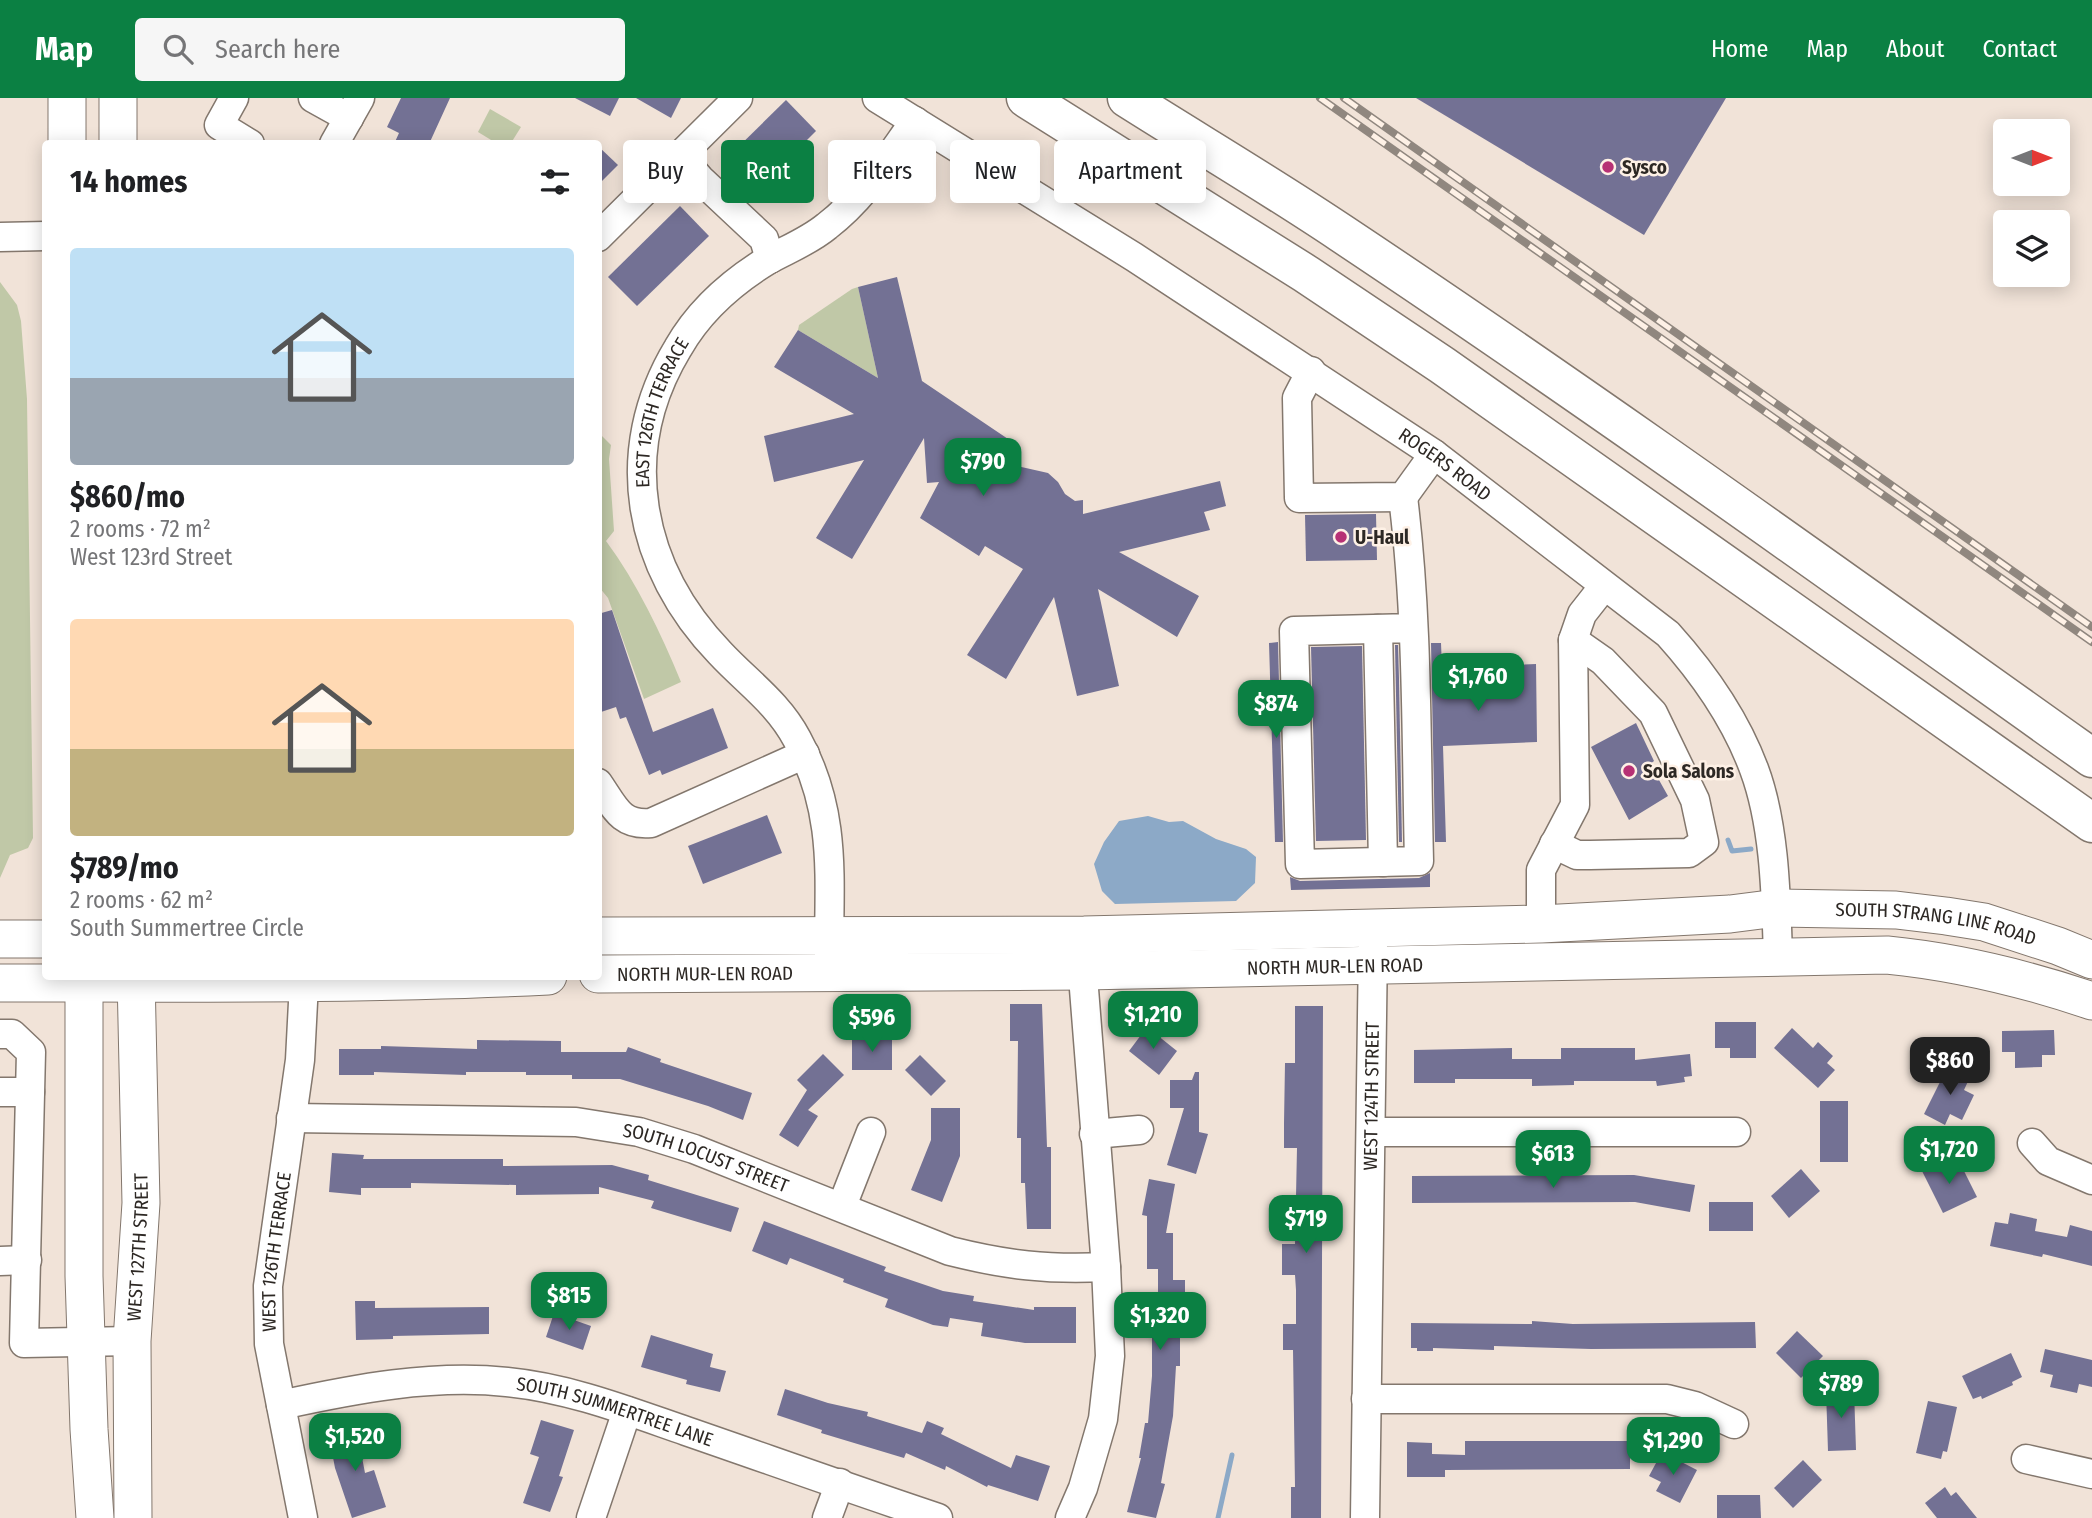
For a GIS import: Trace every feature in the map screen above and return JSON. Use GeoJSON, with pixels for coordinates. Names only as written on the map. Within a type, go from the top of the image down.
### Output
{"type":"FeatureCollection","features":[{"type":"Feature","properties":{"kind":"highway"},"geometry":{"type":"LineString","coordinates":[[1026,98],[1294,266],[1442,365],[2092,823]]}},
{"type":"Feature","properties":{"kind":"highway"},"geometry":{"type":"LineString","coordinates":[[1127,98],[1338,231],[1668,456],[2092,758]]}},
{"type":"Feature","properties":{"kind":"main road"},"geometry":{"type":"LineString","coordinates":[[67,98],[67,140]]}},
{"type":"Feature","properties":{"kind":"main road"},"geometry":{"type":"LineString","coordinates":[[118,98],[118,140]]}},
{"type":"Feature","properties":{"kind":"main road","name":"NORTH MUR-LEN ROAD"},"geometry":{"type":"LineString","coordinates":[[602,936],[1084,935],[1541,924],[1730,914],[1777,908]]}},
{"type":"Feature","properties":{"kind":"main road","name":"SOUTH STRANG LINE ROAD"},"geometry":{"type":"LineString","coordinates":[[1777,908],[1896,910],[1984,922],[2092,960]]}},
{"type":"Feature","properties":{"kind":"main road"},"geometry":{"type":"LineString","coordinates":[[0,939],[42,939]]}},
{"type":"Feature","properties":{"kind":"main road","name":"SOUTH STRANG LINE ROAD"},"geometry":{"type":"LineString","coordinates":[[1778,956],[1887,955],[1938,960],[2039,983],[2092,1001]]}},
{"type":"Feature","properties":{"kind":"main road","name":"NORTH MUR-LEN ROAD"},"geometry":{"type":"LineString","coordinates":[[602,974],[1084,971],[1778,956]]}},
{"type":"Feature","properties":{"kind":"main road"},"geometry":{"type":"LineString","coordinates":[[0,983],[84,980],[304,983],[472,980]]}},
{"type":"Feature","properties":{"kind":"main road"},"geometry":{"type":"LineString","coordinates":[[84,980],[84,1276],[95,1518]]}},
{"type":"Feature","properties":{"kind":"main road","name":"WEST 127TH STREET"},"geometry":{"type":"LineString","coordinates":[[133,1518],[132,1341],[141,1203],[136,980]]}},
{"type":"Feature","properties":{"kind":"street"},"geometry":{"type":"LineString","coordinates":[[234,98],[219,125],[243,140]]}},
{"type":"Feature","properties":{"kind":"street"},"geometry":{"type":"LineString","coordinates":[[313,98],[355,108],[336,140]]}},
{"type":"Feature","properties":{"kind":"street"},"geometry":{"type":"LineString","coordinates":[[696,140],[738,98]]}},
{"type":"Feature","properties":{"kind":"street","name":"ROGERS ROAD"},"geometry":{"type":"LineString","coordinates":[[877,98],[1133,257],[1434,454],[1668,634],[1689,657],[1726,709],[1755,772],[1768,821],[1777,908],[1778,956]]}},
{"type":"Feature","properties":{"kind":"street","name":"EAST 126TH TERRACE"},"geometry":{"type":"LineString","coordinates":[[830,972],[830,845],[821,794],[797,737],[767,697],[720,654],[685,612],[670,589],[647,526],[642,487],[643,461],[654,398],[678,347],[707,309],[736,282],[770,259],[810,238],[856,201],[915,121]]}},
{"type":"Feature","properties":{"kind":"street"},"geometry":{"type":"LineString","coordinates":[[707,186],[764,239],[770,259]]}},
{"type":"Feature","properties":{"kind":"street"},"geometry":{"type":"LineString","coordinates":[[602,233],[632,203]]}},
{"type":"Feature","properties":{"kind":"street"},"geometry":{"type":"LineString","coordinates":[[0,237],[42,236]]}},
{"type":"Feature","properties":{"kind":"street"},"geometry":{"type":"LineString","coordinates":[[1311,371],[1297,398],[1299,498],[1403,497]]}},
{"type":"Feature","properties":{"kind":"street"},"geometry":{"type":"LineString","coordinates":[[1413,628],[1294,631],[1300,864],[1419,861],[1413,628],[1403,497],[1434,454]]}},
{"type":"Feature","properties":{"kind":"street"},"geometry":{"type":"LineString","coordinates":[[1541,924],[1541,870],[1575,805],[1573,640],[1582,614],[1604,586]]}},
{"type":"Feature","properties":{"kind":"street"},"geometry":{"type":"LineString","coordinates":[[1378,629],[1383,862]]}},
{"type":"Feature","properties":{"kind":"street"},"geometry":{"type":"LineString","coordinates":[[1554,845],[1577,855],[1590,855],[1689,853],[1704,842],[1695,800],[1653,713],[1603,661],[1573,640]]}},
{"type":"Feature","properties":{"kind":"street"},"geometry":{"type":"LineString","coordinates":[[602,789],[623,818],[636,824],[651,823],[805,754]]}},
{"type":"Feature","properties":{"kind":"street","name":"WEST 124TH STREET"},"geometry":{"type":"LineString","coordinates":[[1365,1518],[1373,928]]}},
{"type":"Feature","properties":{"kind":"street"},"geometry":{"type":"LineString","coordinates":[[1070,1518],[1083,1488],[1105,1405],[1110,1356],[1106,1267],[1094,1134],[1084,935]]}},
{"type":"Feature","properties":{"kind":"street","name":"WEST 126TH TERRACE"},"geometry":{"type":"LineString","coordinates":[[303,1518],[269,1344],[268,1286],[300,1060],[304,983]]}},
{"type":"Feature","properties":{"kind":"street"},"geometry":{"type":"LineString","coordinates":[[0,1034],[12,1034],[31,1052],[30,1092],[13,1261],[12,1343],[132,1341]]}},
{"type":"Feature","properties":{"kind":"street"},"geometry":{"type":"LineString","coordinates":[[0,1092],[30,1092]]}},
{"type":"Feature","properties":{"kind":"street","name":"SOUTH LOCUST STREET"},"geometry":{"type":"LineString","coordinates":[[291,1118],[576,1122],[639,1132],[694,1149],[950,1251],[1036,1268],[1106,1267]]}},
{"type":"Feature","properties":{"kind":"street"},"geometry":{"type":"LineString","coordinates":[[1094,1134],[1139,1130]]}},
{"type":"Feature","properties":{"kind":"street"},"geometry":{"type":"LineString","coordinates":[[842,1206],[871,1132]]}},
{"type":"Feature","properties":{"kind":"street"},"geometry":{"type":"LineString","coordinates":[[1371,1132],[1736,1132]]}},
{"type":"Feature","properties":{"kind":"street"},"geometry":{"type":"LineString","coordinates":[[2032,1143],[2048,1161],[2092,1180]]}},
{"type":"Feature","properties":{"kind":"street","name":"SOUTH SUMMERTREE LANE"},"geometry":{"type":"LineString","coordinates":[[281,1405],[412,1382],[469,1379],[537,1385],[627,1411],[938,1518]]}},
{"type":"Feature","properties":{"kind":"street"},"geometry":{"type":"LineString","coordinates":[[1366,1399],[1667,1399],[1695,1406],[1734,1424]]}},
{"type":"Feature","properties":{"kind":"street"},"geometry":{"type":"LineString","coordinates":[[590,1518],[627,1411]]}},
{"type":"Feature","properties":{"kind":"street"},"geometry":{"type":"LineString","coordinates":[[2026,1459],[2092,1474]]}},
{"type":"Feature","properties":{"kind":"street"},"geometry":{"type":"LineString","coordinates":[[827,1518],[840,1483]]}},
{"type":"Feature","properties":{"kind":"green space"},"geometry":{"type":"Polygon","coordinates":[[[490,109],[521,127],[513,140],[491,140],[478,132],[490,109]]]}},
{"type":"Feature","properties":{"kind":"green space"},"geometry":{"type":"Polygon","coordinates":[[[0,282],[17,305],[21,321],[27,399],[33,838],[28,848],[10,855],[0,878],[0,282]]]}},
{"type":"Feature","properties":{"kind":"green space"},"geometry":{"type":"Polygon","coordinates":[[[858,287],[878,378],[798,330],[799,325],[858,287]]]}},
{"type":"Feature","properties":{"kind":"green space"},"geometry":{"type":"Polygon","coordinates":[[[602,436],[611,445],[609,459],[614,531],[606,541],[648,609],[681,682],[644,699],[608,598],[602,591],[602,436]]]}},
{"type":"Feature","properties":{"kind":"water"},"geometry":{"type":"Polygon","coordinates":[[[1148,816],[1169,822],[1183,821],[1216,839],[1246,849],[1256,857],[1255,883],[1236,901],[1115,904],[1102,891],[1094,864],[1104,842],[1119,821],[1148,816]]]}},
{"type":"Feature","properties":{"kind":"building"},"geometry":{"type":"Polygon","coordinates":[[[401,98],[450,98],[431,140],[396,140],[399,133],[387,127],[401,98]]]}},
{"type":"Feature","properties":{"kind":"building"},"geometry":{"type":"Polygon","coordinates":[[[575,98],[619,98],[610,116],[575,98]]]}},
{"type":"Feature","properties":{"kind":"building"},"geometry":{"type":"Polygon","coordinates":[[[636,98],[681,98],[671,118],[636,98]]]}},
{"type":"Feature","properties":{"kind":"building","name":"Sysco"},"geometry":{"type":"Polygon","coordinates":[[[1416,98],[1726,98],[1644,235],[1416,98]]]}},
{"type":"Feature","properties":{"kind":"building"},"geometry":{"type":"Polygon","coordinates":[[[786,100],[816,131],[807,140],[745,140],[786,100]]]}},
{"type":"Feature","properties":{"kind":"building"},"geometry":{"type":"Polygon","coordinates":[[[602,150],[618,165],[602,181],[602,150]]]}},
{"type":"Feature","properties":{"kind":"building"},"geometry":{"type":"Polygon","coordinates":[[[680,206],[709,236],[637,306],[608,277],[680,206]]]}},
{"type":"Feature","properties":{"kind":"building"},"geometry":{"type":"Polygon","coordinates":[[[897,277],[922,381],[1011,441],[1017,466],[1048,473],[1058,482],[1065,494],[1075,501],[1083,500],[1083,514],[1220,481],[1226,506],[1204,512],[1210,530],[1119,552],[1199,596],[1177,637],[1098,589],[1119,686],[1077,696],[1054,597],[1006,679],[967,655],[1023,569],[985,546],[979,556],[920,518],[939,482],[927,483],[924,438],[852,559],[816,538],[864,460],[774,482],[764,436],[854,414],[774,367],[798,330],[878,378],[858,287],[897,277]]]}},
{"type":"Feature","properties":{"kind":"building","name":"U-Haul"},"geometry":{"type":"Polygon","coordinates":[[[1376,514],[1377,560],[1306,561],[1305,515],[1376,514]]]}},
{"type":"Feature","properties":{"kind":"building"},"geometry":{"type":"Polygon","coordinates":[[[612,610],[653,732],[713,708],[728,748],[662,775],[660,770],[649,775],[626,717],[620,719],[616,707],[602,712],[602,613],[612,610]]]}},
{"type":"Feature","properties":{"kind":"building"},"geometry":{"type":"Polygon","coordinates":[[[1278,642],[1283,842],[1275,842],[1269,643],[1278,642]]]}},
{"type":"Feature","properties":{"kind":"building"},"geometry":{"type":"Polygon","coordinates":[[[1431,643],[1441,643],[1442,668],[1536,664],[1537,742],[1443,746],[1446,842],[1435,842],[1431,643]]]}},
{"type":"Feature","properties":{"kind":"building"},"geometry":{"type":"Polygon","coordinates":[[[1395,645],[1398,645],[1402,842],[1399,842],[1395,645]]]}},
{"type":"Feature","properties":{"kind":"building"},"geometry":{"type":"Polygon","coordinates":[[[1362,646],[1366,840],[1316,841],[1311,647],[1362,646]]]}},
{"type":"Feature","properties":{"kind":"building","name":"Sola Salons"},"geometry":{"type":"Polygon","coordinates":[[[1636,723],[1654,761],[1650,764],[1668,796],[1629,820],[1591,747],[1636,723]]]}},
{"type":"Feature","properties":{"kind":"building"},"geometry":{"type":"Polygon","coordinates":[[[767,815],[782,853],[703,884],[688,846],[767,815]]]}},
{"type":"Feature","properties":{"kind":"building"},"geometry":{"type":"Polygon","coordinates":[[[1430,873],[1430,887],[1291,890],[1290,877],[1300,881],[1419,878],[1430,873]]]}},
{"type":"Feature","properties":{"kind":"building"},"geometry":{"type":"Polygon","coordinates":[[[1010,1004],[1042,1004],[1047,1147],[1051,1147],[1051,1229],[1027,1229],[1025,1183],[1021,1183],[1021,1138],[1017,1138],[1018,1041],[1010,1041],[1010,1004]]]}},
{"type":"Feature","properties":{"kind":"building"},"geometry":{"type":"Polygon","coordinates":[[[1295,1006],[1323,1006],[1321,1518],[1291,1518],[1291,1487],[1295,1487],[1293,1350],[1283,1350],[1283,1324],[1296,1324],[1296,1290],[1295,1275],[1282,1275],[1282,1244],[1295,1244],[1297,1148],[1284,1148],[1284,1123],[1285,1063],[1295,1063],[1295,1006]]]}},
{"type":"Feature","properties":{"kind":"building"},"geometry":{"type":"Polygon","coordinates":[[[1715,1022],[1756,1022],[1756,1058],[1730,1058],[1730,1048],[1715,1048],[1715,1022]]]}},
{"type":"Feature","properties":{"kind":"building"},"geometry":{"type":"Polygon","coordinates":[[[1147,1027],[1177,1051],[1159,1075],[1129,1051],[1147,1027]]]}},
{"type":"Feature","properties":{"kind":"building"},"geometry":{"type":"Polygon","coordinates":[[[1792,1028],[1813,1048],[1818,1042],[1833,1056],[1827,1063],[1835,1070],[1818,1088],[1774,1048],[1792,1028]]]}},
{"type":"Feature","properties":{"kind":"building"},"geometry":{"type":"Polygon","coordinates":[[[2054,1030],[2055,1055],[2042,1055],[2042,1067],[2015,1068],[2015,1052],[2002,1052],[2002,1031],[2054,1030]]]}},
{"type":"Feature","properties":{"kind":"building"},"geometry":{"type":"Polygon","coordinates":[[[852,1039],[892,1039],[892,1070],[852,1070],[852,1039]]]}},
{"type":"Feature","properties":{"kind":"building"},"geometry":{"type":"Polygon","coordinates":[[[477,1040],[561,1041],[561,1052],[626,1052],[628,1047],[661,1059],[660,1062],[752,1093],[743,1120],[708,1106],[620,1079],[572,1079],[572,1075],[526,1075],[526,1072],[466,1072],[466,1075],[374,1072],[374,1075],[339,1075],[339,1049],[381,1049],[381,1046],[477,1049],[477,1040]]]}},
{"type":"Feature","properties":{"kind":"building"},"geometry":{"type":"Polygon","coordinates":[[[1512,1048],[1512,1059],[1561,1059],[1561,1048],[1635,1048],[1635,1060],[1690,1054],[1692,1076],[1684,1077],[1685,1082],[1657,1086],[1656,1081],[1574,1081],[1574,1085],[1532,1086],[1532,1079],[1455,1079],[1455,1083],[1414,1083],[1414,1050],[1512,1048]]]}},
{"type":"Feature","properties":{"kind":"building"},"geometry":{"type":"Polygon","coordinates":[[[823,1054],[844,1075],[808,1110],[818,1116],[798,1147],[779,1135],[807,1090],[797,1080],[823,1054]]]}},
{"type":"Feature","properties":{"kind":"building"},"geometry":{"type":"Polygon","coordinates":[[[920,1055],[946,1081],[931,1096],[905,1070],[920,1055]]]}},
{"type":"Feature","properties":{"kind":"building"},"geometry":{"type":"Polygon","coordinates":[[[1948,1066],[1970,1077],[1964,1090],[1974,1095],[1962,1120],[1950,1114],[1945,1125],[1924,1114],[1948,1066]]]}},
{"type":"Feature","properties":{"kind":"building"},"geometry":{"type":"Polygon","coordinates":[[[1195,1072],[1199,1072],[1199,1132],[1208,1134],[1196,1174],[1167,1165],[1184,1108],[1170,1108],[1170,1080],[1192,1080],[1195,1072]]]}},
{"type":"Feature","properties":{"kind":"building"},"geometry":{"type":"Polygon","coordinates":[[[1820,1101],[1848,1101],[1848,1162],[1820,1162],[1820,1101]]]}},
{"type":"Feature","properties":{"kind":"building"},"geometry":{"type":"Polygon","coordinates":[[[931,1108],[960,1108],[960,1156],[942,1202],[911,1190],[931,1140],[931,1108]]]}},
{"type":"Feature","properties":{"kind":"building"},"geometry":{"type":"Polygon","coordinates":[[[332,1153],[364,1155],[363,1159],[503,1159],[503,1166],[612,1165],[649,1175],[648,1180],[739,1208],[731,1232],[651,1208],[654,1201],[599,1187],[599,1194],[516,1195],[516,1185],[411,1183],[411,1188],[361,1188],[361,1195],[329,1192],[332,1153]]]}},
{"type":"Feature","properties":{"kind":"building"},"geometry":{"type":"Polygon","coordinates":[[[1943,1161],[1948,1171],[1961,1165],[1977,1197],[1943,1213],[1922,1171],[1943,1161]]]}},
{"type":"Feature","properties":{"kind":"building"},"geometry":{"type":"Polygon","coordinates":[[[1801,1169],[1820,1191],[1789,1218],[1771,1196],[1801,1169]]]}},
{"type":"Feature","properties":{"kind":"building"},"geometry":{"type":"Polygon","coordinates":[[[1634,1175],[1695,1185],[1690,1212],[1635,1202],[1412,1203],[1412,1176],[1634,1175]]]}},
{"type":"Feature","properties":{"kind":"building"},"geometry":{"type":"Polygon","coordinates":[[[1149,1179],[1175,1184],[1166,1233],[1173,1233],[1173,1280],[1185,1280],[1185,1318],[1180,1318],[1180,1366],[1176,1366],[1173,1416],[1161,1483],[1165,1484],[1156,1518],[1127,1512],[1141,1458],[1145,1423],[1148,1423],[1152,1328],[1158,1328],[1158,1269],[1147,1269],[1147,1216],[1142,1215],[1149,1179]]]}},
{"type":"Feature","properties":{"kind":"building"},"geometry":{"type":"Polygon","coordinates":[[[1709,1202],[1753,1202],[1753,1231],[1709,1231],[1709,1202]]]}},
{"type":"Feature","properties":{"kind":"building"},"geometry":{"type":"Polygon","coordinates":[[[2010,1213],[2037,1219],[2035,1231],[2067,1237],[2070,1225],[2092,1231],[2092,1266],[2043,1254],[2042,1257],[1990,1246],[1995,1222],[2008,1224],[2010,1213]]]}},
{"type":"Feature","properties":{"kind":"building"},"geometry":{"type":"Polygon","coordinates":[[[764,1221],[886,1267],[884,1271],[943,1291],[974,1296],[973,1301],[1034,1310],[1034,1307],[1076,1307],[1076,1343],[1025,1343],[981,1336],[983,1323],[950,1318],[948,1327],[933,1325],[885,1307],[888,1299],[843,1282],[844,1279],[790,1258],[787,1265],[752,1251],[764,1221]]]}},
{"type":"Feature","properties":{"kind":"building"},"geometry":{"type":"Polygon","coordinates":[[[355,1301],[375,1301],[375,1308],[489,1307],[489,1334],[393,1336],[393,1339],[356,1340],[355,1301]]]}},
{"type":"Feature","properties":{"kind":"building"},"geometry":{"type":"Polygon","coordinates":[[[554,1313],[591,1326],[583,1350],[546,1337],[554,1313]]]}},
{"type":"Feature","properties":{"kind":"building"},"geometry":{"type":"Polygon","coordinates":[[[1532,1321],[1573,1324],[1755,1322],[1756,1348],[1591,1349],[1494,1346],[1494,1350],[1433,1348],[1433,1351],[1417,1351],[1417,1348],[1411,1348],[1411,1323],[1532,1324],[1532,1321]]]}},
{"type":"Feature","properties":{"kind":"building"},"geometry":{"type":"Polygon","coordinates":[[[1797,1331],[1823,1356],[1801,1378],[1776,1353],[1797,1331]]]}},
{"type":"Feature","properties":{"kind":"building"},"geometry":{"type":"Polygon","coordinates":[[[651,1335],[713,1354],[710,1367],[726,1371],[720,1392],[686,1384],[687,1380],[641,1367],[651,1335]]]}},
{"type":"Feature","properties":{"kind":"building"},"geometry":{"type":"Polygon","coordinates":[[[2045,1349],[2092,1360],[2092,1387],[2079,1384],[2077,1393],[2050,1387],[2053,1375],[2040,1372],[2045,1349]]]}},
{"type":"Feature","properties":{"kind":"building"},"geometry":{"type":"Polygon","coordinates":[[[2011,1353],[2022,1377],[2012,1382],[2013,1385],[1982,1399],[1981,1396],[1973,1399],[1962,1376],[2011,1353]]]}},
{"type":"Feature","properties":{"kind":"building"},"geometry":{"type":"Polygon","coordinates":[[[785,1389],[868,1412],[867,1416],[922,1433],[927,1421],[944,1428],[941,1434],[1011,1468],[1016,1455],[1050,1466],[1038,1501],[988,1485],[987,1487],[946,1466],[945,1470],[906,1453],[904,1458],[821,1433],[822,1430],[777,1415],[785,1389]]]}},
{"type":"Feature","properties":{"kind":"building"},"geometry":{"type":"Polygon","coordinates":[[[1826,1390],[1854,1390],[1856,1450],[1828,1451],[1826,1390]]]}},
{"type":"Feature","properties":{"kind":"building"},"geometry":{"type":"Polygon","coordinates":[[[1928,1401],[1957,1407],[1947,1452],[1943,1451],[1941,1459],[1916,1453],[1928,1401]]]}},
{"type":"Feature","properties":{"kind":"building"},"geometry":{"type":"Polygon","coordinates":[[[541,1420],[574,1430],[559,1476],[563,1477],[550,1512],[523,1503],[539,1457],[530,1454],[541,1420]]]}},
{"type":"Feature","properties":{"kind":"building"},"geometry":{"type":"Polygon","coordinates":[[[356,1426],[365,1473],[374,1470],[386,1507],[352,1518],[335,1468],[328,1431],[356,1426]]]}},
{"type":"Feature","properties":{"kind":"building"},"geometry":{"type":"Polygon","coordinates":[[[1465,1441],[1630,1441],[1630,1469],[1445,1470],[1445,1477],[1407,1477],[1407,1442],[1432,1443],[1432,1454],[1465,1455],[1465,1441]]]}},
{"type":"Feature","properties":{"kind":"building"},"geometry":{"type":"Polygon","coordinates":[[[1662,1452],[1697,1470],[1680,1503],[1656,1491],[1661,1482],[1649,1476],[1662,1452]]]}},
{"type":"Feature","properties":{"kind":"building"},"geometry":{"type":"Polygon","coordinates":[[[1803,1460],[1822,1480],[1793,1508],[1774,1488],[1803,1460]]]}},
{"type":"Feature","properties":{"kind":"building"},"geometry":{"type":"Polygon","coordinates":[[[1945,1487],[1951,1496],[1956,1492],[1977,1518],[1937,1518],[1925,1503],[1945,1487]]]}},
{"type":"Feature","properties":{"kind":"building"},"geometry":{"type":"Polygon","coordinates":[[[1717,1495],[1760,1495],[1761,1518],[1717,1518],[1717,1495]]]}},
{"type":"Feature","properties":{"kind":"waterway"},"geometry":{"type":"LineString","coordinates":[[1728,840],[1732,851],[1751,849]]}},
{"type":"Feature","properties":{"kind":"waterway"},"geometry":{"type":"LineString","coordinates":[[1218,1518],[1232,1455]]}},
{"type":"Feature","properties":{"kind":"railway"},"geometry":{"type":"LineString","coordinates":[[1320,98],[2092,642]]}},
{"type":"Feature","properties":{"kind":"railway"},"geometry":{"type":"LineString","coordinates":[[1344,98],[2092,627]]}},
{"type":"Feature","properties":{"kind":"place","name":"Sysco"},"geometry":{"type":"Point","coordinates":[1608,167]}},
{"type":"Feature","properties":{"kind":"place","name":"U-Haul"},"geometry":{"type":"Point","coordinates":[1341,537]}},
{"type":"Feature","properties":{"kind":"place","name":"Sola Salons"},"geometry":{"type":"Point","coordinates":[1629,771]}}]}
